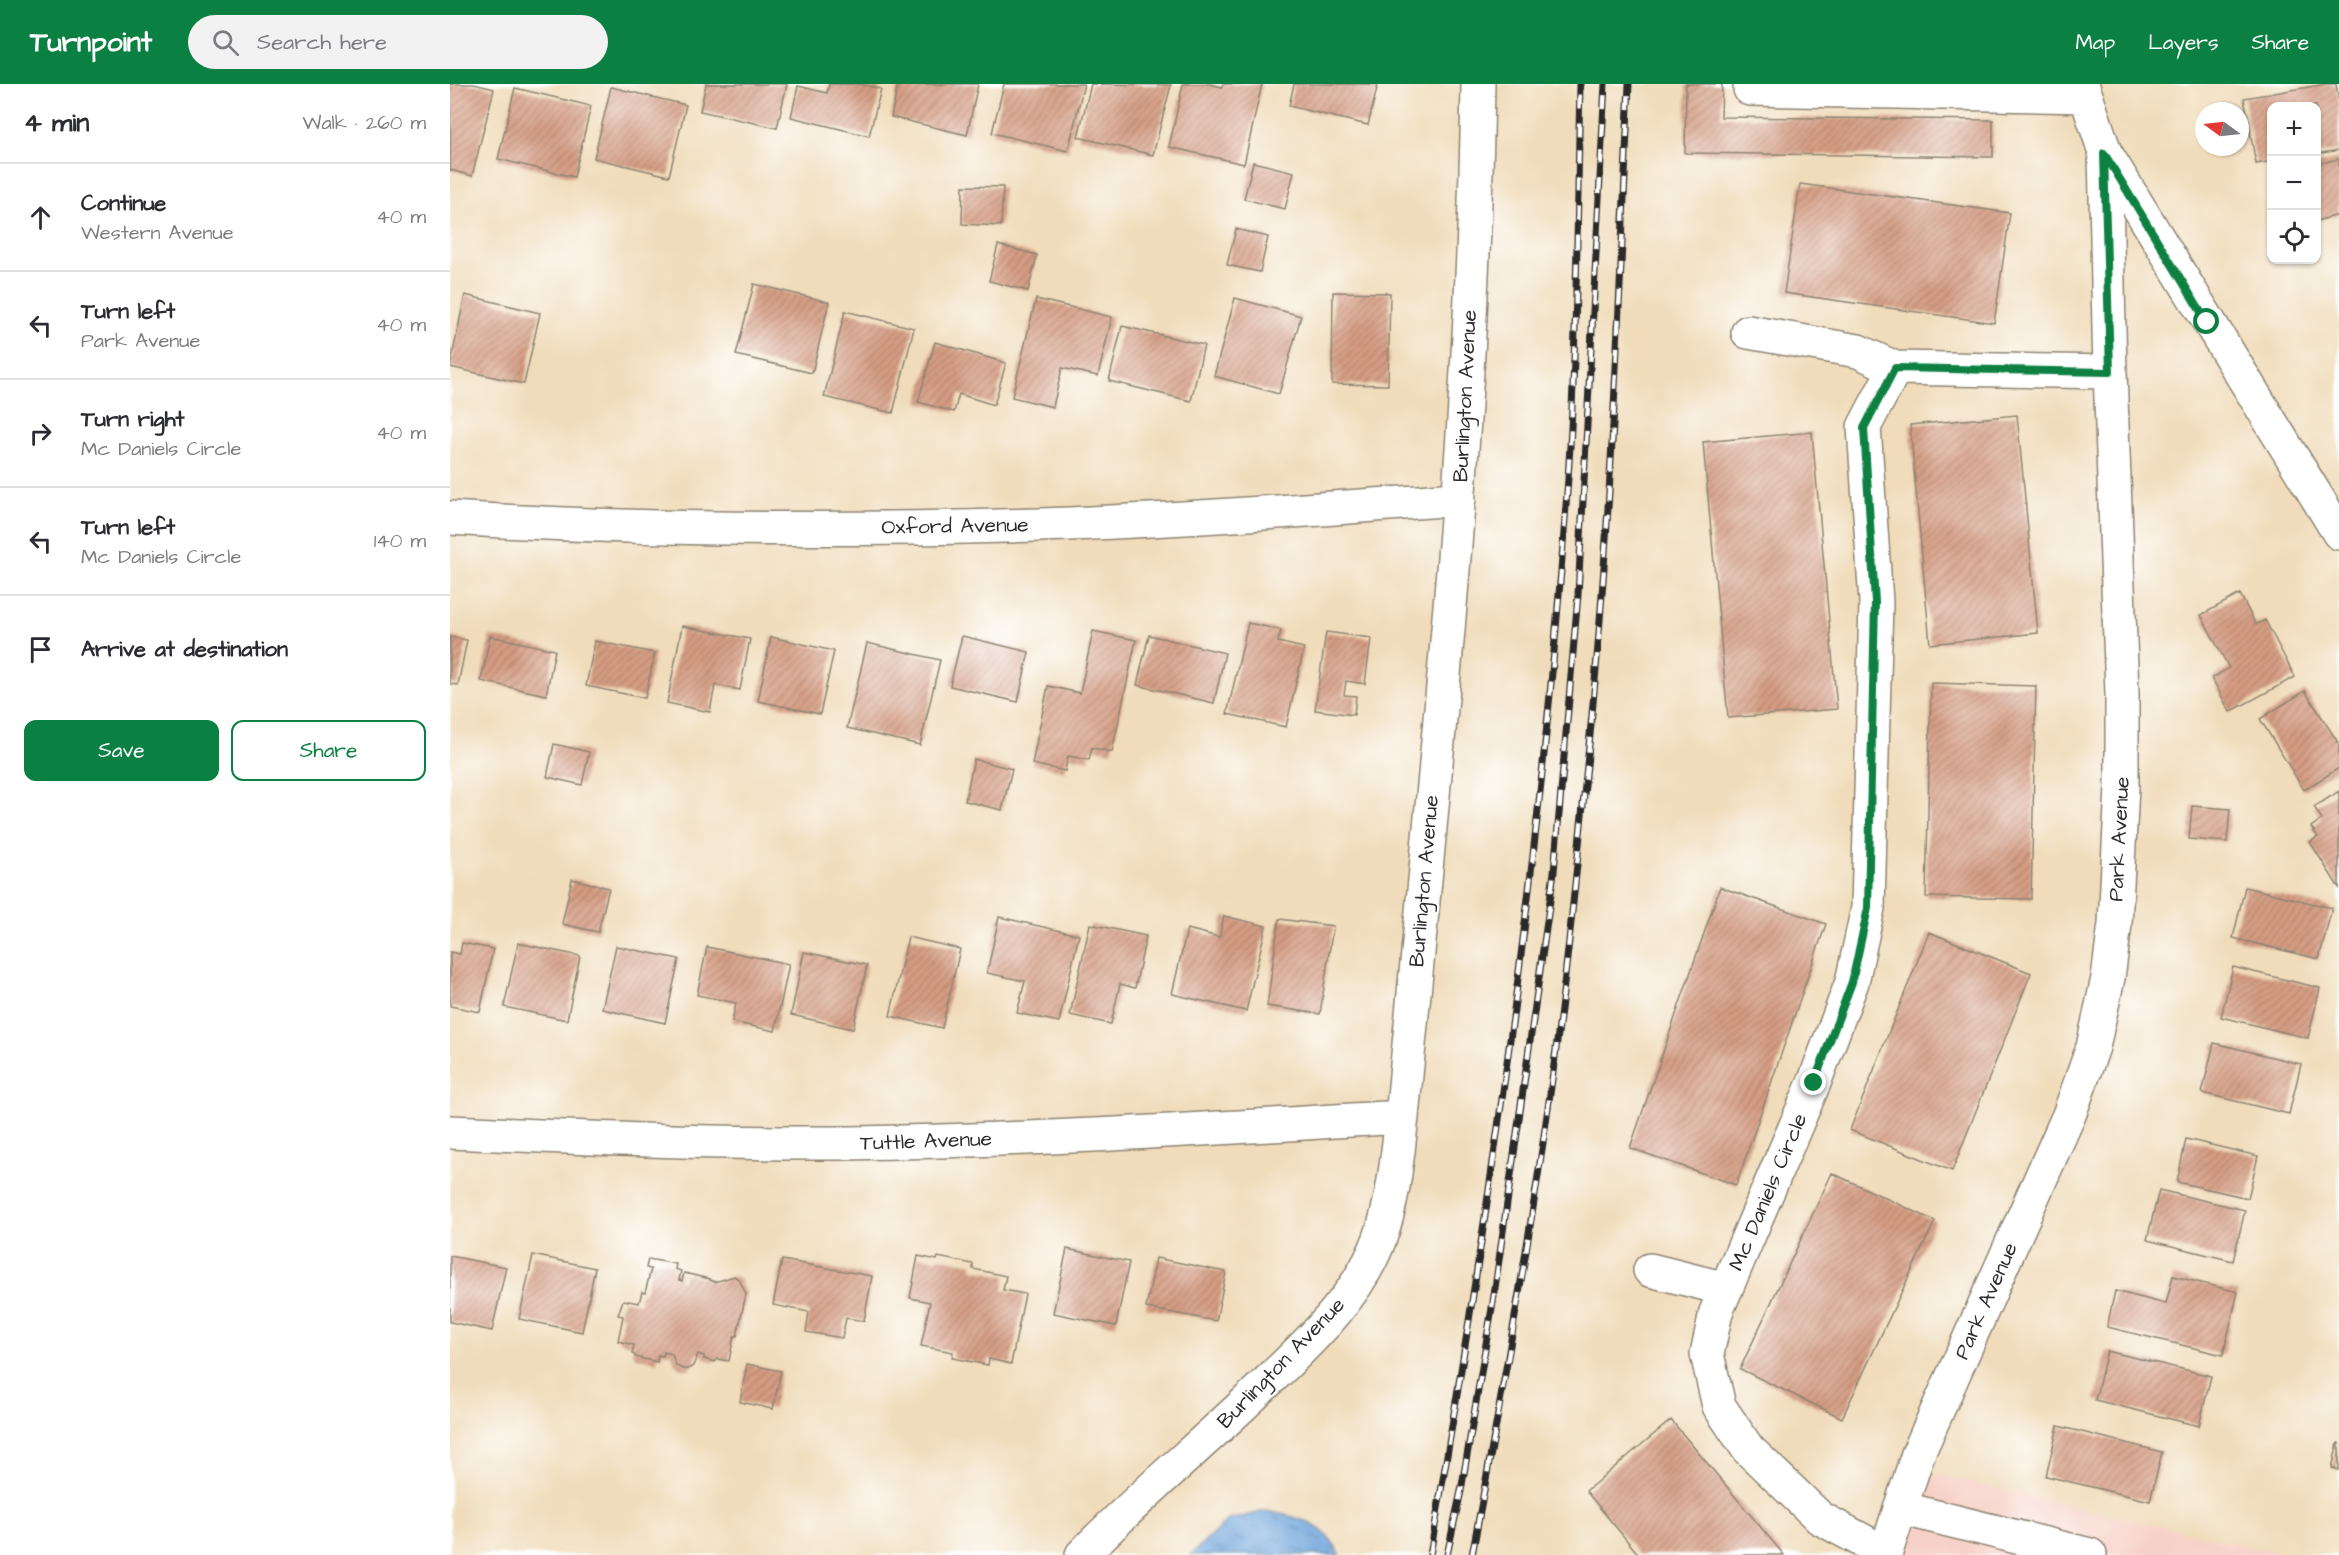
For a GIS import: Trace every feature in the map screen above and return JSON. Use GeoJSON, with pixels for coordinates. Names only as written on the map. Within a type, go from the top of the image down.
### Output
{"type":"FeatureCollection","features":[{"type":"Feature","properties":{"kind":"street","name":"Burlington Avenue"},"geometry":{"type":"LineString","coordinates":[[1082,1555],[1109,1527],[1176,1468],[1283,1367],[1342,1303],[1363,1273],[1380,1238],[1392,1190],[1402,1117],[1459,499],[1474,220],[1478,84]]}},
{"type":"Feature","properties":{"kind":"street"},"geometry":{"type":"LineString","coordinates":[[1750,84],[1750,89],[2084,90]]}},
{"type":"Feature","properties":{"kind":"street","name":"Park Avenue"},"geometry":{"type":"LineString","coordinates":[[1886,1554],[1918,1454],[2069,1115],[2093,1047],[2108,978],[2115,924],[2122,787],[2122,705],[2104,153],[2084,90]]}},
{"type":"Feature","properties":{"kind":"street"},"geometry":{"type":"LineString","coordinates":[[2104,153],[2339,533]]}},
{"type":"Feature","properties":{"kind":"street"},"geometry":{"type":"LineString","coordinates":[[1748,332],[1858,351],[1895,368],[2110,372]]}},
{"type":"Feature","properties":{"kind":"street","name":"Mc Daniels Circle"},"geometry":{"type":"LineString","coordinates":[[1886,1554],[1820,1518],[1748,1449],[1719,1406],[1707,1354],[1716,1312],[1814,1083],[1845,1002],[1852,982],[1868,908],[1875,602],[1864,428],[1895,368]]}},
{"type":"Feature","properties":{"kind":"street","name":"Oxford Avenue"},"geometry":{"type":"LineString","coordinates":[[450,518],[735,528],[933,527],[1071,524],[1262,514],[1459,499]]}},
{"type":"Feature","properties":{"kind":"street","name":"Tuttle Avenue"},"geometry":{"type":"LineString","coordinates":[[450,1132],[610,1140],[847,1143],[1084,1136],[1402,1117]]}},
{"type":"Feature","properties":{"kind":"street"},"geometry":{"type":"LineString","coordinates":[[1650,1270],[1726,1289]]}},
{"type":"Feature","properties":{"kind":"street"},"geometry":{"type":"LineString","coordinates":[[1900,1508],[2090,1555]]}},
{"type":"Feature","properties":{"kind":"shaded area"},"geometry":{"type":"Polygon","coordinates":[[[1920,1471],[2284,1555],[1889,1555],[1920,1471]]]}},
{"type":"Feature","properties":{"kind":"water"},"geometry":{"type":"Polygon","coordinates":[[[1265,1511],[1288,1515],[1318,1528],[1327,1535],[1340,1555],[1191,1555],[1228,1520],[1265,1511]]]}},
{"type":"Feature","properties":{"kind":"building"},"geometry":{"type":"Polygon","coordinates":[[[450,84],[474,84],[494,89],[472,176],[450,170],[450,84]]]}},
{"type":"Feature","properties":{"kind":"building"},"geometry":{"type":"Polygon","coordinates":[[[706,84],[787,84],[777,128],[700,111],[706,84]]]}},
{"type":"Feature","properties":{"kind":"building"},"geometry":{"type":"Polygon","coordinates":[[[829,84],[860,84],[881,89],[869,136],[791,117],[798,86],[827,93],[829,84]]]}},
{"type":"Feature","properties":{"kind":"building"},"geometry":{"type":"Polygon","coordinates":[[[898,84],[978,84],[967,135],[891,117],[898,84]]]}},
{"type":"Feature","properties":{"kind":"building"},"geometry":{"type":"Polygon","coordinates":[[[1004,84],[1084,84],[1068,151],[992,133],[1004,84]]]}},
{"type":"Feature","properties":{"kind":"building"},"geometry":{"type":"Polygon","coordinates":[[[1091,84],[1171,85],[1153,155],[1078,137],[1091,84]]]}},
{"type":"Feature","properties":{"kind":"building"},"geometry":{"type":"Polygon","coordinates":[[[1183,84],[1209,84],[1222,87],[1223,84],[1262,84],[1244,164],[1169,147],[1183,84]]]}},
{"type":"Feature","properties":{"kind":"building"},"geometry":{"type":"Polygon","coordinates":[[[1294,84],[1378,84],[1368,125],[1289,106],[1294,84]]]}},
{"type":"Feature","properties":{"kind":"building"},"geometry":{"type":"Polygon","coordinates":[[[1686,84],[1722,84],[1721,117],[1993,120],[1993,157],[1685,153],[1686,84]]]}},
{"type":"Feature","properties":{"kind":"building"},"geometry":{"type":"Polygon","coordinates":[[[2336,84],[2339,102],[2339,150],[2321,153],[2321,102],[2267,102],[2267,162],[2256,164],[2249,126],[2249,102],[2245,102],[2244,98],[2336,84]]]}},
{"type":"Feature","properties":{"kind":"building"},"geometry":{"type":"Polygon","coordinates":[[[611,87],[686,105],[669,176],[594,158],[611,87]]]}},
{"type":"Feature","properties":{"kind":"building"},"geometry":{"type":"Polygon","coordinates":[[[515,88],[591,106],[574,177],[498,159],[515,88]]]}},
{"type":"Feature","properties":{"kind":"building"},"geometry":{"type":"Polygon","coordinates":[[[2339,159],[2339,215],[2321,220],[2321,210],[2321,163],[2339,159]]]}},
{"type":"Feature","properties":{"kind":"building"},"geometry":{"type":"Polygon","coordinates":[[[1253,162],[1294,172],[1285,209],[1244,199],[1253,162]]]}},
{"type":"Feature","properties":{"kind":"building"},"geometry":{"type":"Polygon","coordinates":[[[1800,184],[2010,213],[1994,323],[1784,293],[1800,184]]]}},
{"type":"Feature","properties":{"kind":"building"},"geometry":{"type":"Polygon","coordinates":[[[963,186],[1003,187],[1001,226],[962,224],[963,186]]]}},
{"type":"Feature","properties":{"kind":"building"},"geometry":{"type":"Polygon","coordinates":[[[1236,229],[1268,237],[1260,272],[1227,265],[1236,229]]]}},
{"type":"Feature","properties":{"kind":"building"},"geometry":{"type":"Polygon","coordinates":[[[998,245],[1037,255],[1028,291],[989,281],[998,245]]]}},
{"type":"Feature","properties":{"kind":"building"},"geometry":{"type":"Polygon","coordinates":[[[754,284],[829,302],[812,373],[736,355],[754,284]]]}},
{"type":"Feature","properties":{"kind":"building"},"geometry":{"type":"Polygon","coordinates":[[[1333,292],[1390,293],[1388,385],[1332,384],[1333,292]]]}},
{"type":"Feature","properties":{"kind":"building"},"geometry":{"type":"Polygon","coordinates":[[[465,295],[540,313],[524,384],[450,367],[465,295]]]}},
{"type":"Feature","properties":{"kind":"building"},"geometry":{"type":"Polygon","coordinates":[[[1235,298],[1301,316],[1279,394],[1214,376],[1235,298]]]}},
{"type":"Feature","properties":{"kind":"building"},"geometry":{"type":"Polygon","coordinates":[[[1036,299],[1112,317],[1098,376],[1062,368],[1053,407],[1012,397],[1036,299]]]}},
{"type":"Feature","properties":{"kind":"building"},"geometry":{"type":"Polygon","coordinates":[[[845,311],[914,328],[893,413],[824,397],[845,311]]]}},
{"type":"Feature","properties":{"kind":"building"},"geometry":{"type":"Polygon","coordinates":[[[1122,326],[1204,345],[1191,401],[1109,381],[1122,326]]]}},
{"type":"Feature","properties":{"kind":"building"},"geometry":{"type":"Polygon","coordinates":[[[935,342],[1006,363],[994,405],[959,394],[954,412],[918,402],[935,342]]]}},
{"type":"Feature","properties":{"kind":"building"},"geometry":{"type":"Polygon","coordinates":[[[2017,415],[2038,633],[1930,644],[1910,425],[2017,415]]]}},
{"type":"Feature","properties":{"kind":"building"},"geometry":{"type":"Polygon","coordinates":[[[1812,432],[1837,709],[1728,718],[1703,442],[1812,432]]]}},
{"type":"Feature","properties":{"kind":"building"},"geometry":{"type":"Polygon","coordinates":[[[2240,594],[2256,625],[2265,620],[2295,677],[2230,712],[2212,678],[2229,668],[2201,615],[2240,594]]]}},
{"type":"Feature","properties":{"kind":"building"},"geometry":{"type":"Polygon","coordinates":[[[1248,623],[1281,630],[1278,642],[1304,648],[1286,727],[1227,714],[1248,623]]]}},
{"type":"Feature","properties":{"kind":"building"},"geometry":{"type":"Polygon","coordinates":[[[682,626],[750,639],[740,690],[715,685],[710,712],[667,703],[682,626]]]}},
{"type":"Feature","properties":{"kind":"building"},"geometry":{"type":"Polygon","coordinates":[[[1093,631],[1136,640],[1112,752],[1092,748],[1089,760],[1068,756],[1065,771],[1032,764],[1048,686],[1080,693],[1093,631]]]}},
{"type":"Feature","properties":{"kind":"building"},"geometry":{"type":"Polygon","coordinates":[[[1326,632],[1371,638],[1365,684],[1346,681],[1344,695],[1356,696],[1354,715],[1315,710],[1326,632]]]}},
{"type":"Feature","properties":{"kind":"building"},"geometry":{"type":"Polygon","coordinates":[[[1149,635],[1225,653],[1214,703],[1137,685],[1149,635]]]}},
{"type":"Feature","properties":{"kind":"building"},"geometry":{"type":"Polygon","coordinates":[[[490,636],[555,650],[546,695],[481,681],[490,636]]]}},
{"type":"Feature","properties":{"kind":"building"},"geometry":{"type":"Polygon","coordinates":[[[962,636],[1029,652],[1018,702],[950,686],[962,636]]]}},
{"type":"Feature","properties":{"kind":"building"},"geometry":{"type":"Polygon","coordinates":[[[450,637],[467,640],[458,685],[450,684],[450,637]]]}},
{"type":"Feature","properties":{"kind":"building"},"geometry":{"type":"Polygon","coordinates":[[[771,637],[834,651],[820,714],[758,701],[771,637]]]}},
{"type":"Feature","properties":{"kind":"building"},"geometry":{"type":"Polygon","coordinates":[[[595,641],[655,653],[645,698],[586,686],[595,641]]]}},
{"type":"Feature","properties":{"kind":"building"},"geometry":{"type":"Polygon","coordinates":[[[867,643],[940,660],[920,745],[847,728],[867,643]]]}},
{"type":"Feature","properties":{"kind":"building"},"geometry":{"type":"Polygon","coordinates":[[[1931,683],[2036,686],[2031,899],[1926,897],[1931,683]]]}},
{"type":"Feature","properties":{"kind":"building"},"geometry":{"type":"Polygon","coordinates":[[[2305,691],[2339,744],[2339,768],[2304,790],[2260,719],[2305,691]]]}},
{"type":"Feature","properties":{"kind":"building"},"geometry":{"type":"Polygon","coordinates":[[[554,744],[589,752],[582,785],[547,777],[554,744]]]}},
{"type":"Feature","properties":{"kind":"building"},"geometry":{"type":"Polygon","coordinates":[[[974,759],[1012,769],[1002,810],[965,801],[974,759]]]}},
{"type":"Feature","properties":{"kind":"building"},"geometry":{"type":"Polygon","coordinates":[[[2339,791],[2339,888],[2310,842],[2318,837],[2311,827],[2322,819],[2314,807],[2339,791]]]}},
{"type":"Feature","properties":{"kind":"building"},"geometry":{"type":"Polygon","coordinates":[[[2192,806],[2230,809],[2227,842],[2189,839],[2192,806]]]}},
{"type":"Feature","properties":{"kind":"building"},"geometry":{"type":"Polygon","coordinates":[[[572,879],[609,888],[598,932],[562,924],[572,879]]]}},
{"type":"Feature","properties":{"kind":"building"},"geometry":{"type":"Polygon","coordinates":[[[1720,887],[1826,924],[1736,1185],[1630,1148],[1720,887]]]}},
{"type":"Feature","properties":{"kind":"building"},"geometry":{"type":"Polygon","coordinates":[[[2245,887],[2332,908],[2319,959],[2233,938],[2245,887]]]}},
{"type":"Feature","properties":{"kind":"building"},"geometry":{"type":"Polygon","coordinates":[[[1224,916],[1266,926],[1246,1011],[1172,994],[1187,929],[1219,937],[1224,916]]]}},
{"type":"Feature","properties":{"kind":"building"},"geometry":{"type":"Polygon","coordinates":[[[999,917],[1079,935],[1059,1022],[1017,1013],[1025,981],[987,973],[999,917]]]}},
{"type":"Feature","properties":{"kind":"building"},"geometry":{"type":"Polygon","coordinates":[[[1279,919],[1333,926],[1320,1014],[1267,1006],[1279,919]]]}},
{"type":"Feature","properties":{"kind":"building"},"geometry":{"type":"Polygon","coordinates":[[[1090,924],[1146,936],[1135,988],[1120,984],[1111,1024],[1070,1015],[1090,924]]]}},
{"type":"Feature","properties":{"kind":"building"},"geometry":{"type":"Polygon","coordinates":[[[1929,932],[2031,973],[1952,1171],[1850,1130],[1929,932]]]}},
{"type":"Feature","properties":{"kind":"building"},"geometry":{"type":"Polygon","coordinates":[[[908,937],[960,949],[942,1028],[890,1016],[908,937]]]}},
{"type":"Feature","properties":{"kind":"building"},"geometry":{"type":"Polygon","coordinates":[[[462,943],[493,949],[480,1012],[450,1006],[450,952],[460,954],[462,943]]]}},
{"type":"Feature","properties":{"kind":"building"},"geometry":{"type":"Polygon","coordinates":[[[518,943],[580,956],[567,1020],[504,1007],[518,943]]]}},
{"type":"Feature","properties":{"kind":"building"},"geometry":{"type":"Polygon","coordinates":[[[616,946],[679,959],[665,1023],[602,1009],[616,946]]]}},
{"type":"Feature","properties":{"kind":"building"},"geometry":{"type":"Polygon","coordinates":[[[707,947],[789,964],[775,1031],[732,1022],[736,1003],[697,995],[707,947]]]}},
{"type":"Feature","properties":{"kind":"building"},"geometry":{"type":"Polygon","coordinates":[[[804,952],[867,965],[853,1029],[791,1015],[804,952]]]}},
{"type":"Feature","properties":{"kind":"building"},"geometry":{"type":"Polygon","coordinates":[[[2233,967],[2320,988],[2308,1038],[2221,1017],[2233,967]]]}},
{"type":"Feature","properties":{"kind":"building"},"geometry":{"type":"Polygon","coordinates":[[[2214,1043],[2301,1064],[2289,1114],[2202,1093],[2214,1043]]]}},
{"type":"Feature","properties":{"kind":"building"},"geometry":{"type":"Polygon","coordinates":[[[2186,1139],[2258,1156],[2248,1198],[2177,1182],[2186,1139]]]}},
{"type":"Feature","properties":{"kind":"building"},"geometry":{"type":"Polygon","coordinates":[[[1832,1173],[1935,1221],[1842,1418],[1740,1369],[1832,1173]]]}},
{"type":"Feature","properties":{"kind":"building"},"geometry":{"type":"Polygon","coordinates":[[[2159,1190],[2245,1210],[2233,1261],[2147,1240],[2159,1190]]]}},
{"type":"Feature","properties":{"kind":"building"},"geometry":{"type":"Polygon","coordinates":[[[1067,1249],[1129,1262],[1116,1326],[1053,1313],[1067,1249]]]}},
{"type":"Feature","properties":{"kind":"building"},"geometry":{"type":"Polygon","coordinates":[[[533,1255],[595,1268],[582,1332],[519,1319],[533,1255]]]}},
{"type":"Feature","properties":{"kind":"building"},"geometry":{"type":"Polygon","coordinates":[[[450,1256],[506,1267],[492,1331],[450,1322],[450,1256]]]}},
{"type":"Feature","properties":{"kind":"building"},"geometry":{"type":"Polygon","coordinates":[[[918,1256],[937,1260],[938,1257],[973,1264],[973,1269],[1006,1276],[1003,1290],[1025,1294],[1011,1364],[989,1359],[988,1365],[952,1358],[953,1352],[921,1346],[930,1302],[910,1298],[918,1256]]]}},
{"type":"Feature","properties":{"kind":"building"},"geometry":{"type":"Polygon","coordinates":[[[1156,1258],[1226,1272],[1216,1321],[1146,1308],[1156,1258]]]}},
{"type":"Feature","properties":{"kind":"building"},"geometry":{"type":"Polygon","coordinates":[[[648,1259],[676,1264],[675,1269],[681,1271],[679,1280],[682,1281],[684,1273],[715,1282],[734,1276],[739,1279],[746,1294],[729,1361],[717,1359],[715,1362],[704,1359],[704,1356],[698,1354],[693,1366],[682,1369],[675,1364],[672,1354],[664,1352],[663,1356],[658,1355],[657,1362],[635,1357],[632,1354],[634,1345],[618,1341],[623,1316],[618,1315],[623,1300],[639,1303],[642,1292],[645,1293],[651,1269],[646,1268],[648,1259]]]}},
{"type":"Feature","properties":{"kind":"building"},"geometry":{"type":"Polygon","coordinates":[[[782,1260],[872,1276],[864,1321],[846,1318],[842,1338],[806,1332],[809,1312],[773,1305],[782,1260]]]}},
{"type":"Feature","properties":{"kind":"building"},"geometry":{"type":"Polygon","coordinates":[[[2173,1276],[2238,1292],[2223,1355],[2107,1327],[2115,1291],[2166,1304],[2173,1276]]]}},
{"type":"Feature","properties":{"kind":"building"},"geometry":{"type":"Polygon","coordinates":[[[2107,1351],[2211,1376],[2199,1426],[2095,1400],[2107,1351]]]}},
{"type":"Feature","properties":{"kind":"building"},"geometry":{"type":"Polygon","coordinates":[[[747,1364],[781,1371],[773,1409],[740,1402],[747,1364]]]}},
{"type":"Feature","properties":{"kind":"building"},"geometry":{"type":"Polygon","coordinates":[[[1671,1420],[1784,1555],[1639,1555],[1586,1491],[1671,1420]]]}},
{"type":"Feature","properties":{"kind":"building"},"geometry":{"type":"Polygon","coordinates":[[[2058,1426],[2162,1452],[2150,1501],[2046,1476],[2058,1426]]]}},
{"type":"Feature","properties":{"kind":"building"},"geometry":{"type":"Polygon","coordinates":[[[2339,1443],[2339,1470],[2332,1468],[2339,1443]]]}},
{"type":"Feature","properties":{"kind":"railway"},"geometry":{"type":"LineString","coordinates":[[1430,1555],[1494,1153],[1530,884],[1545,749],[1571,429],[1580,84]]}},
{"type":"Feature","properties":{"kind":"railway"},"geometry":{"type":"LineString","coordinates":[[1447,1555],[1461,1491],[1493,1302],[1554,872],[1578,595],[1605,84]]}},
{"type":"Feature","properties":{"kind":"railway"},"geometry":{"type":"LineString","coordinates":[[1472,1555],[1513,1332],[1540,1164],[1573,900],[1608,516],[1629,84]]}},
{"type":"Feature","properties":{"kind":"route"},"geometry":{"type":"LineString","coordinates":[[1814,1083],[1852,982],[1868,908],[1875,602],[1864,428],[1895,368],[2110,372],[2104,153],[2207,322]]}}]}
